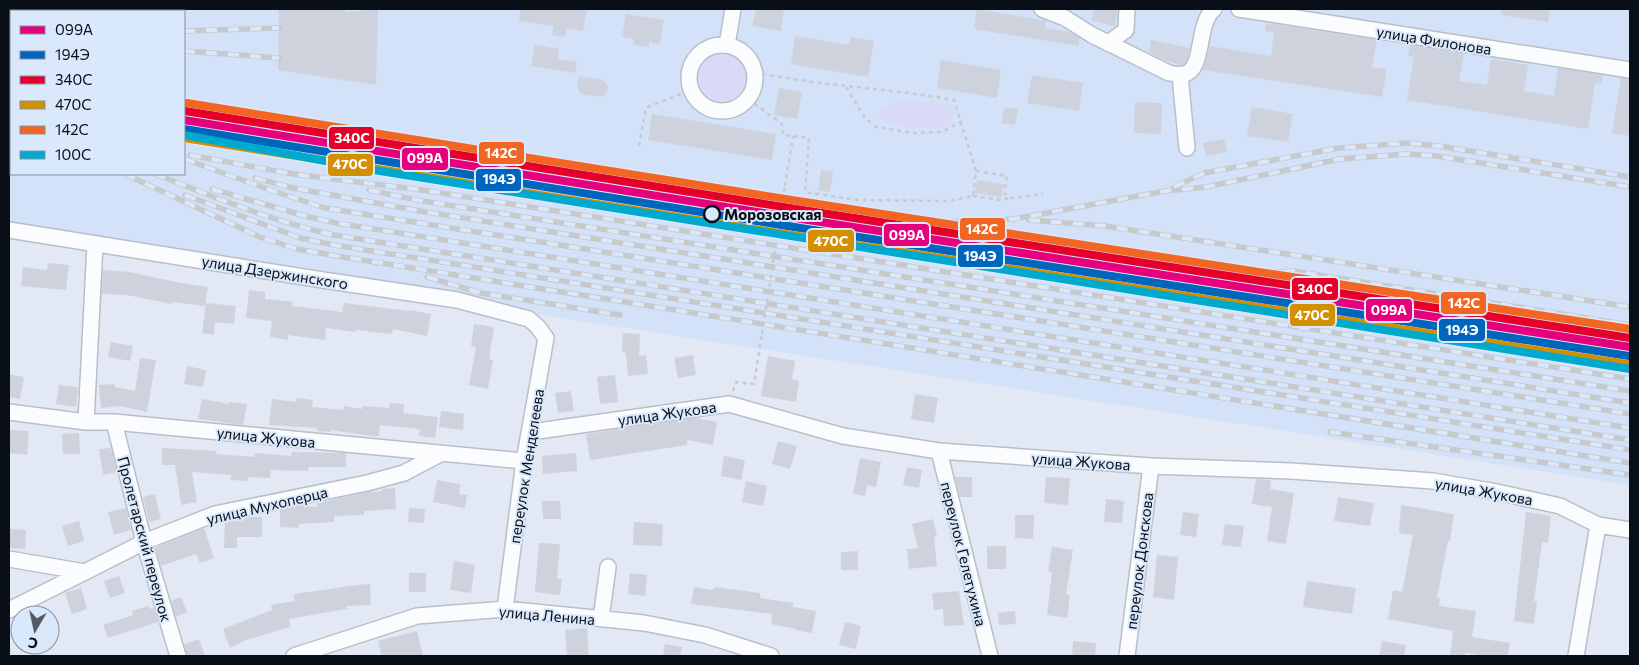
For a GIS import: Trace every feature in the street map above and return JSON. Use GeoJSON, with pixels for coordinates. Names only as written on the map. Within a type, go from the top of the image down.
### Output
{"type":"FeatureCollection","features":[{"type":"Feature","properties":{"kind":"street"},"geometry":{"type":"LineString","coordinates":[[727,45],[732,9]]}},
{"type":"Feature","properties":{"kind":"street"},"geometry":{"type":"LineString","coordinates":[[1042,9],[1065,18],[1169,73],[1180,75],[1193,70],[1197,62],[1201,33],[1208,13],[1214,9]]}},
{"type":"Feature","properties":{"kind":"street"},"geometry":{"type":"LineString","coordinates":[[1108,42],[1126,30],[1127,9]]}},
{"type":"Feature","properties":{"kind":"street","name":"улица Филонова"},"geometry":{"type":"LineString","coordinates":[[1239,9],[1630,70]]}},
{"type":"Feature","properties":{"kind":"street"},"geometry":{"type":"LineString","coordinates":[[727,45],[743,52],[753,66],[754,72],[755,83],[748,99],[734,110],[716,112],[700,104],[690,90],[688,73],[695,57],[709,46],[727,45]]}},
{"type":"Feature","properties":{"kind":"street"},"geometry":{"type":"LineString","coordinates":[[1180,75],[1187,148]]}},
{"type":"Feature","properties":{"kind":"street","name":"улица Дзержинского"},"geometry":{"type":"LineString","coordinates":[[9,230],[457,300],[529,319],[538,327]]}},
{"type":"Feature","properties":{"kind":"street"},"geometry":{"type":"LineString","coordinates":[[86,422],[95,244]]}},
{"type":"Feature","properties":{"kind":"street","name":"переулок Менделеева"},"geometry":{"type":"LineString","coordinates":[[506,609],[524,461],[546,338],[538,327]]}},
{"type":"Feature","properties":{"kind":"street","name":"улица Жукова"},"geometry":{"type":"LineString","coordinates":[[530,432],[729,404],[843,436],[939,451],[1151,466],[1291,471],[1433,482],[1497,492],[1560,506],[1598,526],[1630,530]]}},
{"type":"Feature","properties":{"kind":"street","name":"улица Жукова"},"geometry":{"type":"LineString","coordinates":[[9,412],[86,422],[114,422],[524,461]]}},
{"type":"Feature","properties":{"kind":"street","name":"Пролетарский переулок"},"geometry":{"type":"LineString","coordinates":[[114,422],[144,542],[178,656]]}},
{"type":"Feature","properties":{"kind":"street","name":"переулок Гелетухина"},"geometry":{"type":"LineString","coordinates":[[939,451],[990,656]]}},
{"type":"Feature","properties":{"kind":"street","name":"улица Мухоперца"},"geometry":{"type":"LineString","coordinates":[[9,610],[144,542],[216,514],[367,483],[404,473],[440,454]]}},
{"type":"Feature","properties":{"kind":"street","name":"переулок Донскова"},"geometry":{"type":"LineString","coordinates":[[1126,656],[1151,466]]}},
{"type":"Feature","properties":{"kind":"street"},"geometry":{"type":"LineString","coordinates":[[1576,656],[1598,526]]}},
{"type":"Feature","properties":{"kind":"street"},"geometry":{"type":"LineString","coordinates":[[9,559],[85,572]]}},
{"type":"Feature","properties":{"kind":"street"},"geometry":{"type":"LineString","coordinates":[[601,619],[608,567]]}},
{"type":"Feature","properties":{"kind":"street","name":"улица Ленина"},"geometry":{"type":"LineString","coordinates":[[294,656],[417,616],[506,609],[644,624],[705,635],[771,656]]}},
{"type":"Feature","properties":{"kind":"path"},"geometry":{"type":"LineString","coordinates":[[754,72],[791,80],[921,94],[954,100],[976,171],[973,196]]}},
{"type":"Feature","properties":{"kind":"path"},"geometry":{"type":"LineString","coordinates":[[846,86],[865,118],[876,127],[915,133],[942,132],[960,122]]}},
{"type":"Feature","properties":{"kind":"path"},"geometry":{"type":"LineString","coordinates":[[639,146],[646,108],[690,90]]}},
{"type":"Feature","properties":{"kind":"path"},"geometry":{"type":"LineString","coordinates":[[748,99],[782,124],[783,135],[809,138],[805,192],[858,200],[949,200],[973,196],[1001,200],[1043,194]]}},
{"type":"Feature","properties":{"kind":"path"},"geometry":{"type":"LineString","coordinates":[[736,382],[754,384],[793,136]]}},
{"type":"Feature","properties":{"kind":"path"},"geometry":{"type":"LineString","coordinates":[[976,171],[1007,176],[1003,193],[1012,198]]}},
{"type":"Feature","properties":{"kind":"path"},"geometry":{"type":"LineString","coordinates":[[734,215],[780,222]]}},
{"type":"Feature","properties":{"kind":"shaded area"},"geometry":{"type":"Polygon","coordinates":[[[9,9],[1630,9],[1630,485],[9,230],[9,9]]]}},
{"type":"Feature","properties":{"kind":"shaded area"},"geometry":{"type":"Polygon","coordinates":[[[726,51],[744,61],[749,81],[738,98],[719,103],[701,93],[696,74],[706,56],[726,51]]]}},
{"type":"Feature","properties":{"kind":"shaded area"},"geometry":{"type":"Polygon","coordinates":[[[910,101],[949,105],[954,112],[953,118],[947,124],[940,127],[913,128],[889,123],[879,118],[881,110],[892,103],[910,101]]]}},
{"type":"Feature","properties":{"kind":"building"},"geometry":{"type":"Polygon","coordinates":[[[278,9],[345,9],[346,12],[378,9],[376,85],[278,70],[278,9]]]}},
{"type":"Feature","properties":{"kind":"building"},"geometry":{"type":"Polygon","coordinates":[[[521,9],[587,9],[583,31],[567,28],[565,37],[552,35],[554,26],[519,21],[521,9]]]}},
{"type":"Feature","properties":{"kind":"building"},"geometry":{"type":"Polygon","coordinates":[[[756,9],[784,9],[781,31],[752,26],[756,9]]]}},
{"type":"Feature","properties":{"kind":"building"},"geometry":{"type":"Polygon","coordinates":[[[977,9],[1046,21],[1045,28],[1070,32],[1080,38],[1078,46],[974,29],[977,9]]]}},
{"type":"Feature","properties":{"kind":"building"},"geometry":{"type":"Polygon","coordinates":[[[1094,9],[1118,9],[1115,26],[1092,21],[1094,9]]]}},
{"type":"Feature","properties":{"kind":"building"},"geometry":{"type":"Polygon","coordinates":[[[1502,9],[1550,10],[1548,22],[1502,15],[1502,9]]]}},
{"type":"Feature","properties":{"kind":"building"},"geometry":{"type":"Polygon","coordinates":[[[626,14],[664,20],[660,44],[649,42],[649,47],[641,46],[633,44],[634,39],[622,37],[626,14]]]}},
{"type":"Feature","properties":{"kind":"building"},"geometry":{"type":"Polygon","coordinates":[[[1267,23],[1377,40],[1372,67],[1387,69],[1382,97],[1203,70],[1210,46],[1271,56],[1274,32],[1265,31],[1267,23]]]}},
{"type":"Feature","properties":{"kind":"building"},"geometry":{"type":"Polygon","coordinates":[[[795,36],[849,45],[850,37],[874,41],[868,77],[791,64],[795,36]]]}},
{"type":"Feature","properties":{"kind":"building"},"geometry":{"type":"Polygon","coordinates":[[[1151,40],[1190,48],[1187,60],[1182,65],[1167,61],[1149,52],[1151,40]]]}},
{"type":"Feature","properties":{"kind":"building"},"geometry":{"type":"Polygon","coordinates":[[[535,45],[559,49],[558,59],[577,62],[575,73],[531,66],[535,45]]]}},
{"type":"Feature","properties":{"kind":"building"},"geometry":{"type":"Polygon","coordinates":[[[1410,45],[1464,54],[1459,81],[1487,85],[1491,59],[1528,65],[1524,91],[1554,96],[1558,68],[1603,75],[1601,84],[1595,83],[1588,129],[1407,100],[1414,57],[1408,56],[1410,45]]]}},
{"type":"Feature","properties":{"kind":"building"},"geometry":{"type":"Polygon","coordinates":[[[941,60],[1001,70],[997,98],[937,88],[941,60]]]}},
{"type":"Feature","properties":{"kind":"building"},"geometry":{"type":"Polygon","coordinates":[[[1032,75],[1083,83],[1079,111],[1027,103],[1032,75]]]}},
{"type":"Feature","properties":{"kind":"building"},"geometry":{"type":"Polygon","coordinates":[[[579,76],[603,80],[608,86],[607,93],[602,97],[581,94],[577,88],[579,76]]]}},
{"type":"Feature","properties":{"kind":"building"},"geometry":{"type":"Polygon","coordinates":[[[1621,78],[1630,79],[1630,136],[1612,133],[1621,78]]]}},
{"type":"Feature","properties":{"kind":"building"},"geometry":{"type":"Polygon","coordinates":[[[779,88],[802,92],[797,119],[774,115],[779,88]]]}},
{"type":"Feature","properties":{"kind":"building"},"geometry":{"type":"Polygon","coordinates":[[[1135,102],[1162,103],[1161,134],[1134,133],[1135,102]]]}},
{"type":"Feature","properties":{"kind":"building"},"geometry":{"type":"Polygon","coordinates":[[[1004,107],[1018,109],[1015,125],[1002,123],[1004,107]]]}},
{"type":"Feature","properties":{"kind":"building"},"geometry":{"type":"Polygon","coordinates":[[[1252,107],[1293,114],[1288,142],[1247,136],[1252,107]]]}},
{"type":"Feature","properties":{"kind":"building","name":"Морозовская"},"geometry":{"type":"Polygon","coordinates":[[[652,114],[776,134],[772,160],[648,140],[652,114]]]}},
{"type":"Feature","properties":{"kind":"building"},"geometry":{"type":"Polygon","coordinates":[[[1224,139],[1227,152],[1206,156],[1203,143],[1224,139]]]}},
{"type":"Feature","properties":{"kind":"building"},"geometry":{"type":"Polygon","coordinates":[[[821,170],[833,172],[830,192],[818,190],[821,170]]]}},
{"type":"Feature","properties":{"kind":"building"},"geometry":{"type":"Polygon","coordinates":[[[977,180],[1003,184],[1001,197],[975,193],[977,180]]]}},
{"type":"Feature","properties":{"kind":"building"},"geometry":{"type":"Polygon","coordinates":[[[48,263],[69,265],[66,290],[21,286],[23,267],[47,270],[48,263]]]}},
{"type":"Feature","properties":{"kind":"building"},"geometry":{"type":"Polygon","coordinates":[[[103,270],[129,272],[208,287],[205,306],[173,302],[172,304],[127,295],[102,294],[103,270]]]}},
{"type":"Feature","properties":{"kind":"building"},"geometry":{"type":"Polygon","coordinates":[[[249,290],[265,292],[265,299],[293,302],[292,306],[342,312],[344,303],[431,314],[427,336],[393,329],[392,334],[326,328],[325,340],[288,335],[288,340],[270,337],[272,321],[246,318],[249,290]]]}},
{"type":"Feature","properties":{"kind":"building"},"geometry":{"type":"Polygon","coordinates":[[[206,303],[236,306],[234,324],[215,322],[214,335],[202,333],[206,303]]]}},
{"type":"Feature","properties":{"kind":"building"},"geometry":{"type":"Polygon","coordinates":[[[474,324],[494,327],[489,359],[493,360],[488,389],[469,385],[476,347],[471,346],[474,324]]]}},
{"type":"Feature","properties":{"kind":"building"},"geometry":{"type":"Polygon","coordinates":[[[623,333],[640,334],[639,356],[646,355],[648,374],[628,376],[626,353],[622,352],[623,333]]]}},
{"type":"Feature","properties":{"kind":"building"},"geometry":{"type":"Polygon","coordinates":[[[111,342],[133,346],[130,361],[108,357],[111,342]]]}},
{"type":"Feature","properties":{"kind":"building"},"geometry":{"type":"Polygon","coordinates":[[[693,355],[696,375],[678,378],[674,358],[693,355]]]}},
{"type":"Feature","properties":{"kind":"building"},"geometry":{"type":"Polygon","coordinates":[[[768,356],[795,361],[792,379],[799,381],[796,402],[761,396],[768,356]]]}},
{"type":"Feature","properties":{"kind":"building"},"geometry":{"type":"Polygon","coordinates":[[[140,358],[156,360],[147,412],[120,406],[101,408],[99,385],[115,384],[115,387],[135,391],[140,358]]]}},
{"type":"Feature","properties":{"kind":"building"},"geometry":{"type":"Polygon","coordinates":[[[187,366],[206,370],[203,387],[184,384],[187,366]]]}},
{"type":"Feature","properties":{"kind":"building"},"geometry":{"type":"Polygon","coordinates":[[[9,374],[24,377],[20,399],[9,397],[9,374]]]}},
{"type":"Feature","properties":{"kind":"building"},"geometry":{"type":"Polygon","coordinates":[[[615,375],[618,402],[600,404],[597,377],[615,375]]]}},
{"type":"Feature","properties":{"kind":"building"},"geometry":{"type":"Polygon","coordinates":[[[59,385],[78,387],[76,407],[56,404],[59,385]]]}},
{"type":"Feature","properties":{"kind":"building"},"geometry":{"type":"Polygon","coordinates":[[[571,391],[574,411],[558,413],[555,393],[571,391]]]}},
{"type":"Feature","properties":{"kind":"building"},"geometry":{"type":"Polygon","coordinates":[[[915,394],[938,398],[934,423],[911,419],[915,394]]]}},
{"type":"Feature","properties":{"kind":"building"},"geometry":{"type":"Polygon","coordinates":[[[297,398],[313,400],[312,407],[343,410],[344,406],[362,409],[363,406],[389,408],[390,403],[404,404],[403,413],[438,417],[435,438],[419,436],[420,429],[380,425],[379,437],[331,430],[331,432],[317,431],[317,428],[269,425],[272,399],[296,402],[297,398]]]}},
{"type":"Feature","properties":{"kind":"building"},"geometry":{"type":"Polygon","coordinates":[[[202,399],[229,404],[229,402],[247,404],[243,425],[198,419],[202,399]]]}},
{"type":"Feature","properties":{"kind":"building"},"geometry":{"type":"Polygon","coordinates":[[[441,411],[464,414],[463,430],[439,427],[441,411]]]}},
{"type":"Feature","properties":{"kind":"building"},"geometry":{"type":"Polygon","coordinates":[[[696,418],[717,422],[713,445],[687,440],[687,445],[590,460],[586,434],[696,418]]]}},
{"type":"Feature","properties":{"kind":"building"},"geometry":{"type":"Polygon","coordinates":[[[9,430],[29,431],[27,455],[9,453],[9,430]]]}},
{"type":"Feature","properties":{"kind":"building"},"geometry":{"type":"Polygon","coordinates":[[[79,433],[80,454],[63,454],[62,434],[79,433]]]}},
{"type":"Feature","properties":{"kind":"building"},"geometry":{"type":"Polygon","coordinates":[[[778,441],[797,446],[790,469],[772,464],[778,441]]]}},
{"type":"Feature","properties":{"kind":"building"},"geometry":{"type":"Polygon","coordinates":[[[111,448],[117,472],[103,475],[99,449],[111,448]]]}},
{"type":"Feature","properties":{"kind":"building"},"geometry":{"type":"Polygon","coordinates":[[[162,448],[217,451],[216,454],[254,457],[255,453],[291,456],[292,452],[346,453],[346,467],[309,467],[308,471],[271,470],[270,478],[248,477],[248,481],[231,480],[231,475],[192,472],[197,502],[181,505],[175,465],[162,465],[162,448]]]}},
{"type":"Feature","properties":{"kind":"building"},"geometry":{"type":"Polygon","coordinates":[[[576,453],[577,471],[543,474],[542,456],[576,453]]]}},
{"type":"Feature","properties":{"kind":"building"},"geometry":{"type":"Polygon","coordinates":[[[724,456],[745,460],[741,480],[721,476],[724,456]]]}},
{"type":"Feature","properties":{"kind":"building"},"geometry":{"type":"Polygon","coordinates":[[[860,458],[881,462],[876,487],[867,485],[865,496],[853,494],[860,458]]]}},
{"type":"Feature","properties":{"kind":"building"},"geometry":{"type":"Polygon","coordinates":[[[907,467],[922,470],[919,488],[903,485],[907,467]]]}},
{"type":"Feature","properties":{"kind":"building"},"geometry":{"type":"Polygon","coordinates":[[[955,477],[972,477],[972,497],[960,497],[955,477]]]}},
{"type":"Feature","properties":{"kind":"building"},"geometry":{"type":"Polygon","coordinates":[[[1046,477],[1070,478],[1068,505],[1044,503],[1046,477]]]}},
{"type":"Feature","properties":{"kind":"building"},"geometry":{"type":"Polygon","coordinates":[[[1256,479],[1271,480],[1270,489],[1294,493],[1286,544],[1267,541],[1272,507],[1252,504],[1256,479]]]}},
{"type":"Feature","properties":{"kind":"building"},"geometry":{"type":"Polygon","coordinates":[[[437,480],[460,484],[459,494],[467,495],[465,508],[433,502],[437,480]]]}},
{"type":"Feature","properties":{"kind":"building"},"geometry":{"type":"Polygon","coordinates":[[[746,481],[767,486],[763,506],[742,502],[746,481]]]}},
{"type":"Feature","properties":{"kind":"building"},"geometry":{"type":"Polygon","coordinates":[[[395,488],[396,509],[364,511],[364,515],[334,516],[334,522],[299,524],[299,528],[280,527],[280,510],[302,506],[317,507],[317,503],[395,488]]]}},
{"type":"Feature","properties":{"kind":"building"},"geometry":{"type":"Polygon","coordinates":[[[155,494],[161,519],[149,522],[143,497],[155,494]]]}},
{"type":"Feature","properties":{"kind":"building"},"geometry":{"type":"Polygon","coordinates":[[[1338,497],[1374,503],[1370,526],[1334,521],[1338,497]]]}},
{"type":"Feature","properties":{"kind":"building"},"geometry":{"type":"Polygon","coordinates":[[[1106,499],[1124,501],[1122,523],[1104,522],[1106,499]]]}},
{"type":"Feature","properties":{"kind":"building"},"geometry":{"type":"Polygon","coordinates":[[[542,501],[560,501],[561,519],[543,519],[542,501]]]}},
{"type":"Feature","properties":{"kind":"building"},"geometry":{"type":"Polygon","coordinates":[[[1401,505],[1454,514],[1437,598],[1440,598],[1439,606],[1476,611],[1472,637],[1510,643],[1508,656],[1486,656],[1466,653],[1465,656],[1450,656],[1453,631],[1388,619],[1393,590],[1402,592],[1413,535],[1399,533],[1401,505]]]}},
{"type":"Feature","properties":{"kind":"building"},"geometry":{"type":"Polygon","coordinates":[[[126,508],[131,530],[114,535],[108,512],[126,508]]]}},
{"type":"Feature","properties":{"kind":"building"},"geometry":{"type":"Polygon","coordinates":[[[409,508],[425,509],[424,523],[408,522],[409,508]]]}},
{"type":"Feature","properties":{"kind":"building"},"geometry":{"type":"Polygon","coordinates":[[[1183,512],[1199,514],[1196,537],[1180,535],[1183,512]]]}},
{"type":"Feature","properties":{"kind":"building"},"geometry":{"type":"Polygon","coordinates":[[[1526,512],[1551,516],[1548,543],[1542,542],[1534,601],[1537,601],[1534,624],[1514,621],[1526,512]]]}},
{"type":"Feature","properties":{"kind":"building"},"geometry":{"type":"Polygon","coordinates":[[[1015,515],[1034,515],[1033,539],[1015,538],[1015,515]]]}},
{"type":"Feature","properties":{"kind":"building"},"geometry":{"type":"Polygon","coordinates":[[[247,517],[262,517],[262,537],[237,537],[237,548],[224,548],[225,522],[244,520],[247,517]]]}},
{"type":"Feature","properties":{"kind":"building"},"geometry":{"type":"Polygon","coordinates":[[[933,519],[937,536],[934,537],[937,566],[909,569],[907,549],[918,548],[912,524],[933,519]]]}},
{"type":"Feature","properties":{"kind":"building"},"geometry":{"type":"Polygon","coordinates":[[[79,521],[84,541],[68,546],[62,526],[79,521]]]}},
{"type":"Feature","properties":{"kind":"building"},"geometry":{"type":"Polygon","coordinates":[[[634,522],[663,524],[662,546],[633,545],[634,522]]]}},
{"type":"Feature","properties":{"kind":"building"},"geometry":{"type":"Polygon","coordinates":[[[1225,524],[1244,526],[1241,547],[1222,545],[1225,524]]]}},
{"type":"Feature","properties":{"kind":"building"},"geometry":{"type":"Polygon","coordinates":[[[204,528],[214,558],[200,563],[196,554],[161,566],[155,548],[204,528]]]}},
{"type":"Feature","properties":{"kind":"building"},"geometry":{"type":"Polygon","coordinates":[[[9,529],[26,530],[25,549],[9,548],[9,529]]]}},
{"type":"Feature","properties":{"kind":"building"},"geometry":{"type":"Polygon","coordinates":[[[539,543],[560,544],[557,579],[562,579],[560,595],[535,592],[539,543]]]}},
{"type":"Feature","properties":{"kind":"building"},"geometry":{"type":"Polygon","coordinates":[[[987,546],[1006,546],[1006,569],[987,569],[987,546]]]}},
{"type":"Feature","properties":{"kind":"building"},"geometry":{"type":"Polygon","coordinates":[[[1052,547],[1073,550],[1066,594],[1070,595],[1067,618],[1047,615],[1052,572],[1048,571],[1052,547]]]}},
{"type":"Feature","properties":{"kind":"building"},"geometry":{"type":"Polygon","coordinates":[[[858,551],[858,570],[841,570],[841,552],[858,551]]]}},
{"type":"Feature","properties":{"kind":"building"},"geometry":{"type":"Polygon","coordinates":[[[1157,555],[1178,557],[1174,600],[1153,597],[1157,555]]]}},
{"type":"Feature","properties":{"kind":"building"},"geometry":{"type":"Polygon","coordinates":[[[454,561],[475,565],[471,593],[450,590],[454,561]]]}},
{"type":"Feature","properties":{"kind":"building"},"geometry":{"type":"Polygon","coordinates":[[[409,573],[426,573],[426,592],[409,592],[409,573]]]}},
{"type":"Feature","properties":{"kind":"building"},"geometry":{"type":"Polygon","coordinates":[[[630,573],[647,575],[645,596],[628,594],[630,573]]]}},
{"type":"Feature","properties":{"kind":"building"},"geometry":{"type":"Polygon","coordinates":[[[119,576],[125,593],[110,598],[104,581],[119,576]]]}},
{"type":"Feature","properties":{"kind":"building"},"geometry":{"type":"Polygon","coordinates":[[[1307,581],[1356,588],[1352,614],[1303,607],[1307,581]]]}},
{"type":"Feature","properties":{"kind":"building"},"geometry":{"type":"Polygon","coordinates":[[[370,584],[371,605],[346,606],[347,609],[289,619],[290,627],[246,640],[230,648],[223,629],[272,610],[271,605],[295,601],[294,594],[370,584]]]}},
{"type":"Feature","properties":{"kind":"building"},"geometry":{"type":"Polygon","coordinates":[[[694,587],[713,590],[714,587],[760,593],[760,598],[793,603],[793,607],[816,611],[812,633],[771,624],[772,614],[691,604],[694,587]]]}},
{"type":"Feature","properties":{"kind":"building"},"geometry":{"type":"Polygon","coordinates":[[[81,588],[87,609],[72,614],[65,593],[81,588]]]}},
{"type":"Feature","properties":{"kind":"building"},"geometry":{"type":"Polygon","coordinates":[[[959,591],[964,625],[944,626],[943,609],[934,610],[932,593],[959,591]]]}},
{"type":"Feature","properties":{"kind":"building"},"geometry":{"type":"Polygon","coordinates":[[[181,597],[187,612],[176,617],[171,601],[181,597]]]}},
{"type":"Feature","properties":{"kind":"building"},"geometry":{"type":"Polygon","coordinates":[[[148,606],[150,609],[154,608],[158,622],[108,638],[103,625],[133,615],[132,611],[148,606]]]}},
{"type":"Feature","properties":{"kind":"building"},"geometry":{"type":"Polygon","coordinates":[[[1015,611],[1016,624],[999,625],[998,613],[1015,611]]]}},
{"type":"Feature","properties":{"kind":"building"},"geometry":{"type":"Polygon","coordinates":[[[845,622],[861,626],[856,649],[839,645],[845,622]]]}},
{"type":"Feature","properties":{"kind":"building"},"geometry":{"type":"Polygon","coordinates":[[[587,628],[589,656],[567,656],[565,630],[587,628]]]}},
{"type":"Feature","properties":{"kind":"building"},"geometry":{"type":"Polygon","coordinates":[[[417,631],[423,656],[382,656],[378,641],[417,631]]]}},
{"type":"Feature","properties":{"kind":"building"},"geometry":{"type":"Polygon","coordinates":[[[199,639],[205,656],[187,656],[184,644],[199,639]]]}},
{"type":"Feature","properties":{"kind":"building"},"geometry":{"type":"Polygon","coordinates":[[[1073,641],[1096,643],[1095,656],[1072,656],[1073,641]]]}},
{"type":"Feature","properties":{"kind":"building"},"geometry":{"type":"Polygon","coordinates":[[[1382,641],[1406,645],[1404,656],[1379,656],[1382,641]]]}},
{"type":"Feature","properties":{"kind":"building"},"geometry":{"type":"Polygon","coordinates":[[[665,644],[682,647],[680,656],[663,656],[665,644]]]}},
{"type":"Feature","properties":{"kind":"railway"},"geometry":{"type":"LineString","coordinates":[[120,10],[126,9]]}},
{"type":"Feature","properties":{"kind":"railway"},"geometry":{"type":"LineString","coordinates":[[152,10],[161,9]]}},
{"type":"Feature","properties":{"kind":"railway"},"geometry":{"type":"LineString","coordinates":[[185,31],[279,28]]}},
{"type":"Feature","properties":{"kind":"railway"},"geometry":{"type":"LineString","coordinates":[[185,51],[279,58]]}},
{"type":"Feature","properties":{"kind":"railway"},"geometry":{"type":"LineString","coordinates":[[209,112],[305,139]]}},
{"type":"Feature","properties":{"kind":"railway"},"geometry":{"type":"LineString","coordinates":[[1174,187],[1204,173],[1339,148],[1407,143],[1439,146],[1630,177]]}},
{"type":"Feature","properties":{"kind":"railway"},"geometry":{"type":"LineString","coordinates":[[921,223],[1014,219],[1165,191],[1206,187],[1340,159],[1407,154],[1437,156],[1630,187]]}},
{"type":"Feature","properties":{"kind":"railway"},"geometry":{"type":"LineString","coordinates":[[190,155],[293,174],[422,190],[1630,379]]}},
{"type":"Feature","properties":{"kind":"railway"},"geometry":{"type":"LineString","coordinates":[[185,159],[325,208],[1630,414]]}},
{"type":"Feature","properties":{"kind":"railway"},"geometry":{"type":"LineString","coordinates":[[127,175],[260,237],[297,249],[1630,463]]}},
{"type":"Feature","properties":{"kind":"railway"},"geometry":{"type":"LineString","coordinates":[[158,175],[265,216],[334,235],[1630,440]]}},
{"type":"Feature","properties":{"kind":"railway"},"geometry":{"type":"LineString","coordinates":[[255,178],[293,188],[420,211],[1630,403]]}},
{"type":"Feature","properties":{"kind":"railway"},"geometry":{"type":"LineString","coordinates":[[212,189],[336,223],[1630,428]]}},
{"type":"Feature","properties":{"kind":"railway"},"geometry":{"type":"LineString","coordinates":[[369,190],[422,201],[1630,391]]}},
{"type":"Feature","properties":{"kind":"railway"},"geometry":{"type":"LineString","coordinates":[[185,195],[300,238],[334,245],[1630,450]]}},
{"type":"Feature","properties":{"kind":"railway"},"geometry":{"type":"LineString","coordinates":[[1029,220],[1105,226],[1630,307]]}},
{"type":"Feature","properties":{"kind":"railway"},"geometry":{"type":"LineString","coordinates":[[1240,274],[1294,271],[1630,325]]}},
{"type":"Feature","properties":{"kind":"railway"},"geometry":{"type":"LineString","coordinates":[[427,277],[481,293],[620,315]]}},
{"type":"Feature","properties":{"kind":"railway"},"geometry":{"type":"LineString","coordinates":[[1330,432],[1630,475]]}},
{"type":"Feature","properties":{"kind":"transit line","name":"142С"},"geometry":{"type":"LineString","coordinates":[[187,103],[798,201],[1630,329]]}},
{"type":"Feature","properties":{"kind":"transit line","name":"340С"},"geometry":{"type":"LineString","coordinates":[[185,111],[796,209],[1630,338]]}},
{"type":"Feature","properties":{"kind":"transit line","name":"099А"},"geometry":{"type":"LineString","coordinates":[[185,120],[795,218],[1630,347]]}},
{"type":"Feature","properties":{"kind":"transit line","name":"194Э"},"geometry":{"type":"LineString","coordinates":[[185,129],[794,227],[1629,356]]}},
{"type":"Feature","properties":{"kind":"transit line","name":"100C"},"geometry":{"type":"LineString","coordinates":[[185,135],[380,171],[1630,369]]}},
{"type":"Feature","properties":{"kind":"transit line","name":"470С"},"geometry":{"type":"LineString","coordinates":[[185,138],[792,235],[1627,364]]}},
{"type":"Feature","properties":{"kind":"place","name":"Морозовская"},"geometry":{"type":"Point","coordinates":[712,214]}}]}
